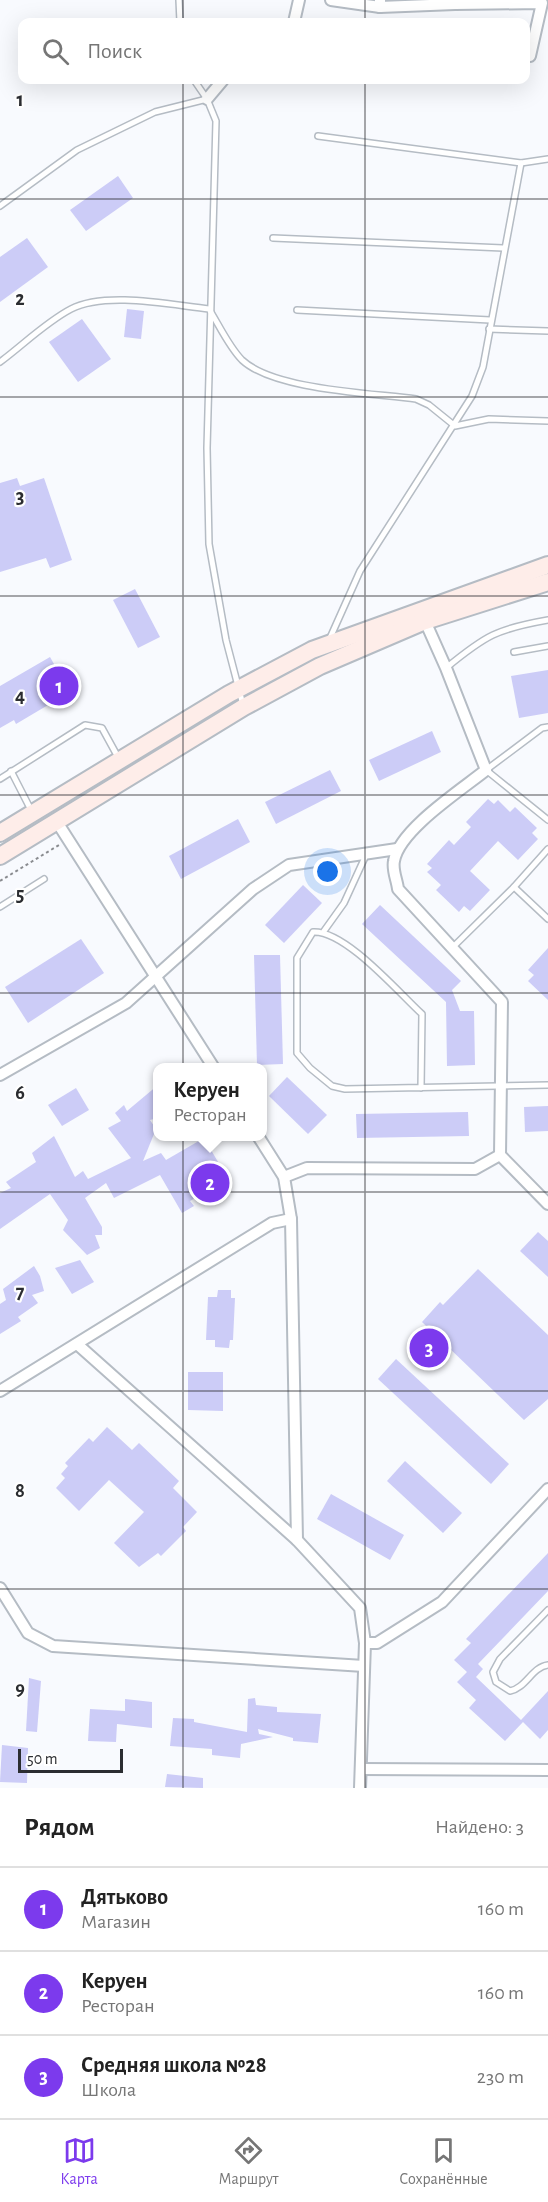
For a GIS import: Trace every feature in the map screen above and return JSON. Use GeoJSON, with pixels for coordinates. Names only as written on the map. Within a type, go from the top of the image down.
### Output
{"type":"FeatureCollection","features":[{"type":"Feature","properties":{"kind":"main road"},"geometry":{"type":"LineString","coordinates":[[0,856],[244,707],[320,666],[422,615],[548,565]]}},
{"type":"Feature","properties":{"kind":"main road"},"geometry":{"type":"LineString","coordinates":[[0,833],[240,689],[329,641],[548,582]]}},
{"type":"Feature","properties":{"kind":"main road"},"geometry":{"type":"LineString","coordinates":[[39,810],[57,822]]}},
{"type":"Feature","properties":{"kind":"street"},"geometry":{"type":"LineString","coordinates":[[295,18],[299,0]]}},
{"type":"Feature","properties":{"kind":"street"},"geometry":{"type":"LineString","coordinates":[[331,0],[380,3],[543,1],[530,56]]}},
{"type":"Feature","properties":{"kind":"street"},"geometry":{"type":"LineString","coordinates":[[207,99],[220,84]]}},
{"type":"Feature","properties":{"kind":"street"},"geometry":{"type":"LineString","coordinates":[[422,615],[446,668],[486,770],[410,833],[397,849],[393,864],[398,889],[501,1002],[503,1086],[500,1155]]}},
{"type":"Feature","properties":{"kind":"street"},"geometry":{"type":"LineString","coordinates":[[57,822],[211,1063]]}},
{"type":"Feature","properties":{"kind":"street"},"geometry":{"type":"LineString","coordinates":[[0,1076],[126,1003],[253,889],[290,866],[397,849]]}},
{"type":"Feature","properties":{"kind":"street"},"geometry":{"type":"LineString","coordinates":[[261,1141],[284,1178],[291,1219],[297,1540]]}},
{"type":"Feature","properties":{"kind":"street"},"geometry":{"type":"LineString","coordinates":[[284,1178],[307,1168],[475,1169],[500,1155]]}},
{"type":"Feature","properties":{"kind":"street"},"geometry":{"type":"LineString","coordinates":[[500,1155],[546,1197]]}},
{"type":"Feature","properties":{"kind":"street"},"geometry":{"type":"LineString","coordinates":[[0,1391],[272,1223],[291,1219]]}},
{"type":"Feature","properties":{"kind":"street"},"geometry":{"type":"LineString","coordinates":[[76,1344],[297,1540],[360,1608],[365,1643],[360,1788]]}},
{"type":"Feature","properties":{"kind":"street"},"geometry":{"type":"LineString","coordinates":[[365,1643],[377,1643],[442,1602],[546,1494]]}},
{"type":"Feature","properties":{"kind":"street"},"geometry":{"type":"LineString","coordinates":[[0,1588],[28,1633],[53,1646],[364,1666]]}},
{"type":"Feature","properties":{"kind":"street"},"geometry":{"type":"LineString","coordinates":[[361,1769],[548,1770]]}},
{"type":"Feature","properties":{"kind":"lane"},"geometry":{"type":"LineString","coordinates":[[179,0],[180,18]]}},
{"type":"Feature","properties":{"kind":"lane"},"geometry":{"type":"LineString","coordinates":[[197,84],[207,99],[216,122],[209,309],[207,448],[209,544],[226,640],[244,707]]}},
{"type":"Feature","properties":{"kind":"lane"},"geometry":{"type":"LineString","coordinates":[[0,206],[77,150],[155,112],[207,99]]}},
{"type":"Feature","properties":{"kind":"lane"},"geometry":{"type":"LineString","coordinates":[[318,136],[521,163],[548,159]]}},
{"type":"Feature","properties":{"kind":"lane"},"geometry":{"type":"LineString","coordinates":[[329,641],[360,571],[455,426],[472,396],[483,367],[503,248],[521,163]]}},
{"type":"Feature","properties":{"kind":"lane"},"geometry":{"type":"LineString","coordinates":[[273,238],[503,248]]}},
{"type":"Feature","properties":{"kind":"lane"},"geometry":{"type":"LineString","coordinates":[[0,362],[70,309],[88,302],[123,302],[209,309]]}},
{"type":"Feature","properties":{"kind":"lane"},"geometry":{"type":"LineString","coordinates":[[209,309],[240,359],[258,373],[281,381],[416,399],[429,405],[455,426]]}},
{"type":"Feature","properties":{"kind":"lane"},"geometry":{"type":"LineString","coordinates":[[297,310],[490,320]]}},
{"type":"Feature","properties":{"kind":"lane"},"geometry":{"type":"LineString","coordinates":[[489,329],[548,331]]}},
{"type":"Feature","properties":{"kind":"lane"},"geometry":{"type":"LineString","coordinates":[[455,426],[489,419],[548,421]]}},
{"type":"Feature","properties":{"kind":"lane"},"geometry":{"type":"LineString","coordinates":[[446,668],[480,640],[509,627],[548,620]]}},
{"type":"Feature","properties":{"kind":"lane"},"geometry":{"type":"LineString","coordinates":[[514,652],[548,646]]}},
{"type":"Feature","properties":{"kind":"lane"},"geometry":{"type":"LineString","coordinates":[[0,779],[85,725],[102,728],[120,760]]}},
{"type":"Feature","properties":{"kind":"lane"},"geometry":{"type":"LineString","coordinates":[[548,727],[542,728],[486,770],[548,820]]}},
{"type":"Feature","properties":{"kind":"lane"},"geometry":{"type":"LineString","coordinates":[[11,771],[39,810]]}},
{"type":"Feature","properties":{"kind":"lane"},"geometry":{"type":"LineString","coordinates":[[451,949],[514,887],[548,849]]}},
{"type":"Feature","properties":{"kind":"lane"},"geometry":{"type":"LineString","coordinates":[[324,931],[344,903],[366,855]]}},
{"type":"Feature","properties":{"kind":"lane"},"geometry":{"type":"LineString","coordinates":[[0,907],[44,879]]}},
{"type":"Feature","properties":{"kind":"lane"},"geometry":{"type":"LineString","coordinates":[[514,887],[548,919]]}},
{"type":"Feature","properties":{"kind":"lane"},"geometry":{"type":"LineString","coordinates":[[420,1088],[422,1014],[356,952],[324,931],[313,932],[297,958],[297,1053],[310,1068],[332,1086],[345,1089],[420,1088],[548,1085]]}},
{"type":"Feature","properties":{"kind":"lane"},"geometry":{"type":"LineString","coordinates":[[548,1610],[494,1666],[494,1677],[505,1689],[515,1690],[543,1666],[548,1665]]}},
{"type":"Feature","properties":{"kind":"path"},"geometry":{"type":"LineString","coordinates":[[0,881],[68,839]]}},
{"type":"Feature","properties":{"kind":"building"},"geometry":{"type":"Polygon","coordinates":[[[118,176],[133,198],[86,231],[70,210],[118,176]]]}},
{"type":"Feature","properties":{"kind":"building"},"geometry":{"type":"Polygon","coordinates":[[[27,238],[48,267],[0,302],[0,257],[27,238]]]}},
{"type":"Feature","properties":{"kind":"building"},"geometry":{"type":"Polygon","coordinates":[[[127,309],[144,311],[141,339],[124,337],[127,309]]]}},
{"type":"Feature","properties":{"kind":"building"},"geometry":{"type":"Polygon","coordinates":[[[82,319],[111,359],[78,382],[49,342],[82,319]]]}},
{"type":"Feature","properties":{"kind":"building"},"geometry":{"type":"Polygon","coordinates":[[[17,478],[20,486],[44,478],[72,560],[50,568],[46,558],[0,572],[0,483],[17,478]]]}},
{"type":"Feature","properties":{"kind":"building"},"geometry":{"type":"Polygon","coordinates":[[[135,589],[160,637],[138,648],[113,600],[135,589]]]}},
{"type":"Feature","properties":{"kind":"building"},"geometry":{"type":"Polygon","coordinates":[[[50,657],[70,692],[16,724],[14,720],[0,728],[0,686],[50,657]]]}},
{"type":"Feature","properties":{"kind":"building"},"geometry":{"type":"Polygon","coordinates":[[[548,670],[548,713],[519,718],[511,676],[548,670]]]}},
{"type":"Feature","properties":{"kind":"building"},"geometry":{"type":"Polygon","coordinates":[[[432,731],[441,752],[379,781],[369,760],[432,731]]]}},
{"type":"Feature","properties":{"kind":"building"},"geometry":{"type":"Polygon","coordinates":[[[330,770],[341,791],[276,824],[265,802],[330,770]]]}},
{"type":"Feature","properties":{"kind":"building"},"geometry":{"type":"Polygon","coordinates":[[[488,799],[494,804],[498,800],[510,812],[515,807],[537,828],[532,833],[538,839],[518,860],[498,841],[470,871],[490,890],[470,911],[464,906],[459,912],[436,890],[441,885],[427,872],[432,868],[427,864],[449,840],[454,845],[471,827],[466,822],[488,799]]]}},
{"type":"Feature","properties":{"kind":"building"},"geometry":{"type":"Polygon","coordinates":[[[238,819],[250,842],[181,879],[169,856],[238,819]]]}},
{"type":"Feature","properties":{"kind":"building"},"geometry":{"type":"Polygon","coordinates":[[[303,885],[322,903],[284,943],[265,925],[303,885]]]}},
{"type":"Feature","properties":{"kind":"building"},"geometry":{"type":"Polygon","coordinates":[[[380,905],[461,981],[452,990],[460,1011],[474,1011],[475,1065],[447,1066],[446,1002],[362,924],[380,905]]]}},
{"type":"Feature","properties":{"kind":"building"},"geometry":{"type":"Polygon","coordinates":[[[81,939],[104,973],[28,1023],[5,987],[81,939]]]}},
{"type":"Feature","properties":{"kind":"building"},"geometry":{"type":"Polygon","coordinates":[[[548,948],[548,1000],[528,981],[534,975],[528,970],[548,948]]]}},
{"type":"Feature","properties":{"kind":"building"},"geometry":{"type":"Polygon","coordinates":[[[254,955],[280,955],[283,1064],[257,1063],[254,955]]]}},
{"type":"Feature","properties":{"kind":"building"},"geometry":{"type":"Polygon","coordinates":[[[287,1077],[327,1115],[308,1134],[269,1096],[287,1077]]]}},
{"type":"Feature","properties":{"kind":"building"},"geometry":{"type":"Polygon","coordinates":[[[76,1088],[89,1110],[62,1126],[48,1105],[76,1088]]]}},
{"type":"Feature","properties":{"kind":"building"},"geometry":{"type":"Polygon","coordinates":[[[153,1089],[153,1119],[150,1120],[153,1124],[153,1136],[143,1161],[161,1153],[166,1160],[199,1141],[206,1141],[228,1179],[190,1201],[194,1206],[182,1213],[160,1175],[114,1198],[106,1183],[85,1198],[102,1227],[102,1235],[95,1235],[100,1248],[87,1255],[63,1230],[68,1220],[50,1194],[0,1229],[0,1193],[11,1188],[6,1182],[36,1162],[32,1153],[54,1136],[75,1177],[83,1171],[88,1179],[131,1158],[108,1128],[121,1121],[115,1113],[124,1105],[127,1111],[153,1089]]]}},
{"type":"Feature","properties":{"kind":"building"},"geometry":{"type":"Polygon","coordinates":[[[548,1106],[548,1131],[525,1132],[524,1107],[548,1106]]]}},
{"type":"Feature","properties":{"kind":"building"},"geometry":{"type":"Polygon","coordinates":[[[468,1112],[469,1136],[357,1138],[356,1114],[468,1112]]]}},
{"type":"Feature","properties":{"kind":"building"},"geometry":{"type":"Polygon","coordinates":[[[538,1232],[548,1241],[548,1277],[520,1251],[538,1232]]]}},
{"type":"Feature","properties":{"kind":"building"},"geometry":{"type":"Polygon","coordinates":[[[80,1260],[94,1282],[72,1294],[55,1268],[80,1260]]]}},
{"type":"Feature","properties":{"kind":"building"},"geometry":{"type":"Polygon","coordinates":[[[34,1266],[40,1276],[44,1291],[32,1295],[38,1303],[18,1317],[21,1321],[0,1334],[0,1304],[6,1300],[3,1289],[34,1266]]]}},
{"type":"Feature","properties":{"kind":"building"},"geometry":{"type":"Polygon","coordinates":[[[478,1269],[548,1335],[548,1399],[524,1420],[422,1322],[440,1302],[443,1305],[478,1269]]]}},
{"type":"Feature","properties":{"kind":"building"},"geometry":{"type":"Polygon","coordinates":[[[218,1290],[231,1290],[231,1298],[235,1298],[233,1340],[230,1340],[229,1348],[215,1347],[215,1340],[206,1340],[208,1297],[217,1297],[218,1290]]]}},
{"type":"Feature","properties":{"kind":"building"},"geometry":{"type":"Polygon","coordinates":[[[396,1359],[509,1464],[491,1484],[378,1379],[396,1359]]]}},
{"type":"Feature","properties":{"kind":"building"},"geometry":{"type":"Polygon","coordinates":[[[188,1372],[223,1372],[223,1411],[188,1410],[188,1372]]]}},
{"type":"Feature","properties":{"kind":"building"},"geometry":{"type":"Polygon","coordinates":[[[107,1427],[132,1450],[139,1443],[179,1481],[173,1488],[197,1512],[183,1527],[186,1531],[161,1556],[158,1553],[139,1567],[114,1543],[144,1512],[109,1480],[79,1511],[56,1488],[65,1478],[61,1474],[68,1466],[65,1463],[89,1438],[93,1442],[107,1427]]]}},
{"type":"Feature","properties":{"kind":"building"},"geometry":{"type":"Polygon","coordinates":[[[405,1461],[462,1513],[443,1533],[387,1481],[405,1461]]]}},
{"type":"Feature","properties":{"kind":"building"},"geometry":{"type":"Polygon","coordinates":[[[331,1494],[404,1535],[390,1560],[317,1519],[331,1494]]]}},
{"type":"Feature","properties":{"kind":"building"},"geometry":{"type":"Polygon","coordinates":[[[548,1553],[548,1591],[478,1664],[483,1669],[476,1677],[521,1720],[548,1691],[548,1730],[540,1739],[523,1722],[505,1741],[469,1708],[476,1700],[457,1682],[467,1672],[454,1660],[471,1643],[466,1639],[548,1553]]]}},
{"type":"Feature","properties":{"kind":"building"},"geometry":{"type":"Polygon","coordinates":[[[29,1678],[41,1681],[37,1732],[26,1731],[29,1678]]]}},
{"type":"Feature","properties":{"kind":"building"},"geometry":{"type":"Polygon","coordinates":[[[255,1698],[256,1705],[277,1707],[277,1712],[321,1714],[318,1743],[293,1741],[293,1738],[258,1729],[259,1734],[273,1737],[241,1744],[240,1758],[212,1755],[212,1749],[170,1746],[173,1718],[194,1719],[194,1722],[247,1732],[248,1699],[255,1698]]]}},
{"type":"Feature","properties":{"kind":"building"},"geometry":{"type":"Polygon","coordinates":[[[125,1699],[152,1702],[152,1728],[117,1724],[116,1742],[88,1741],[90,1709],[125,1711],[125,1699]]]}},
{"type":"Feature","properties":{"kind":"building"},"geometry":{"type":"Polygon","coordinates":[[[2,1745],[28,1748],[27,1783],[0,1782],[2,1745]]]}},
{"type":"Feature","properties":{"kind":"building"},"geometry":{"type":"Polygon","coordinates":[[[167,1774],[203,1778],[203,1788],[165,1787],[167,1774]]]}},
{"type":"Feature","properties":{"kind":"place","name":"Дятьково"},"geometry":{"type":"Point","coordinates":[59,686]}},
{"type":"Feature","properties":{"kind":"place","name":"Керуен"},"geometry":{"type":"Point","coordinates":[210,1183]}},
{"type":"Feature","properties":{"kind":"place","name":"Средняя школа №28"},"geometry":{"type":"Point","coordinates":[429,1348]}}]}
